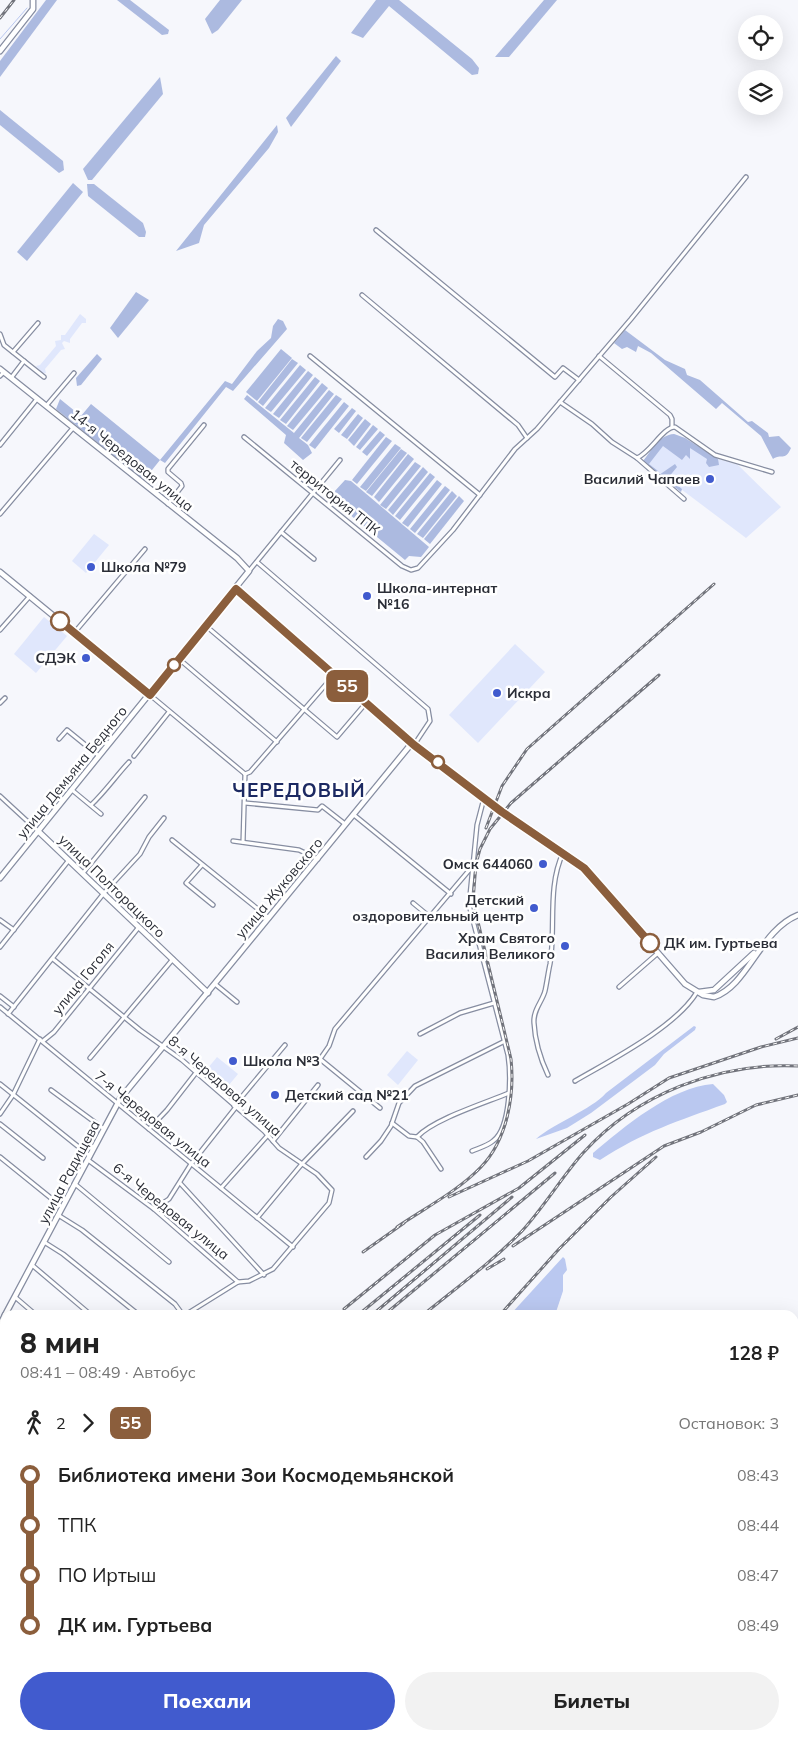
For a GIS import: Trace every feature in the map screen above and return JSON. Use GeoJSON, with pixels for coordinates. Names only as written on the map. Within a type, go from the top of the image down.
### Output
{"type":"FeatureCollection","features":[{"type":"Feature","properties":{"kind":"main road"},"geometry":{"type":"LineString","coordinates":[[0,52],[33,9],[33,0]]}},
{"type":"Feature","properties":{"kind":"main road","name":"14-я Чередовая улица"},"geometry":{"type":"LineString","coordinates":[[1,372],[237,558],[249,571]]}},
{"type":"Feature","properties":{"kind":"main road","name":"улица Демьяна Бедного"},"geometry":{"type":"LineString","coordinates":[[0,878],[249,571]]}},
{"type":"Feature","properties":{"kind":"main road"},"geometry":{"type":"LineString","coordinates":[[0,572],[150,695]]}},
{"type":"Feature","properties":{"kind":"main road"},"geometry":{"type":"LineString","coordinates":[[236,589],[413,744],[484,798],[592,875],[685,984],[697,992],[710,997],[717,996],[741,976],[765,942]]}},
{"type":"Feature","properties":{"kind":"main road","name":"улица Жуковского"},"geometry":{"type":"LineString","coordinates":[[162,1046],[413,744]]}},
{"type":"Feature","properties":{"kind":"main road","name":"улица Полторацкого"},"geometry":{"type":"LineString","coordinates":[[38,831],[208,993]]}},
{"type":"Feature","properties":{"kind":"main road"},"geometry":{"type":"LineString","coordinates":[[697,992],[714,990],[782,925],[798,915]]}},
{"type":"Feature","properties":{"kind":"main road","name":"улица Радищева"},"geometry":{"type":"LineString","coordinates":[[8,1310],[118,1104],[162,1046]]}},
{"type":"Feature","properties":{"kind":"street"},"geometry":{"type":"LineString","coordinates":[[310,356],[480,495],[512,453],[579,380],[746,177]]}},
{"type":"Feature","properties":{"kind":"street"},"geometry":{"type":"LineString","coordinates":[[376,230],[555,377],[563,368],[579,380]]}},
{"type":"Feature","properties":{"kind":"street"},"geometry":{"type":"LineString","coordinates":[[362,294],[508,416],[527,438]]}},
{"type":"Feature","properties":{"kind":"street"},"geometry":{"type":"LineString","coordinates":[[13,352],[38,322]]}},
{"type":"Feature","properties":{"kind":"street"},"geometry":{"type":"LineString","coordinates":[[0,334],[4,345],[44,377]]}},
{"type":"Feature","properties":{"kind":"street"},"geometry":{"type":"LineString","coordinates":[[599,356],[670,415],[672,419],[672,427],[648,452],[636,458]]}},
{"type":"Feature","properties":{"kind":"street"},"geometry":{"type":"LineString","coordinates":[[11,378],[24,361]]}},
{"type":"Feature","properties":{"kind":"street"},"geometry":{"type":"LineString","coordinates":[[46,406],[74,373]]}},
{"type":"Feature","properties":{"kind":"street"},"geometry":{"type":"LineString","coordinates":[[0,445],[37,399]]}},
{"type":"Feature","properties":{"kind":"street"},"geometry":{"type":"LineString","coordinates":[[560,402],[636,458],[684,499]]}},
{"type":"Feature","properties":{"kind":"street"},"geometry":{"type":"LineString","coordinates":[[168,504],[182,486],[168,472],[168,469],[204,425]]}},
{"type":"Feature","properties":{"kind":"street"},"geometry":{"type":"LineString","coordinates":[[672,427],[715,454],[772,472]]}},
{"type":"Feature","properties":{"kind":"street"},"geometry":{"type":"LineString","coordinates":[[0,514],[73,428]]}},
{"type":"Feature","properties":{"kind":"street","name":"территория ТПК"},"geometry":{"type":"LineString","coordinates":[[244,437],[402,566],[414,570],[424,565],[480,495]]}},
{"type":"Feature","properties":{"kind":"street","name":"улица Демьяна Бедного"},"geometry":{"type":"LineString","coordinates":[[249,571],[340,460]]}},
{"type":"Feature","properties":{"kind":"street"},"geometry":{"type":"LineString","coordinates":[[281,532],[314,559]]}},
{"type":"Feature","properties":{"kind":"street"},"geometry":{"type":"LineString","coordinates":[[74,633],[145,548]]}},
{"type":"Feature","properties":{"kind":"street","name":"улица Жуковского"},"geometry":{"type":"LineString","coordinates":[[257,562],[378,668],[397,681],[428,709],[430,721],[424,732],[413,744]]}},
{"type":"Feature","properties":{"kind":"street"},"geometry":{"type":"LineString","coordinates":[[0,630],[30,596]]}},
{"type":"Feature","properties":{"kind":"street"},"geometry":{"type":"LineString","coordinates":[[206,626],[337,737],[366,703]]}},
{"type":"Feature","properties":{"kind":"street"},"geometry":{"type":"LineString","coordinates":[[179,659],[277,742]]}},
{"type":"Feature","properties":{"kind":"street"},"geometry":{"type":"LineString","coordinates":[[245,774],[250,772],[277,742],[334,675]]}},
{"type":"Feature","properties":{"kind":"street"},"geometry":{"type":"LineString","coordinates":[[150,695],[245,774]]}},
{"type":"Feature","properties":{"kind":"street"},"geometry":{"type":"LineString","coordinates":[[0,703],[5,698]]}},
{"type":"Feature","properties":{"kind":"street"},"geometry":{"type":"LineString","coordinates":[[134,756],[169,712]]}},
{"type":"Feature","properties":{"kind":"street"},"geometry":{"type":"LineString","coordinates":[[59,739],[67,730],[100,756]]}},
{"type":"Feature","properties":{"kind":"street"},"geometry":{"type":"LineString","coordinates":[[91,805],[99,800],[103,792],[129,762]]}},
{"type":"Feature","properties":{"kind":"street"},"geometry":{"type":"LineString","coordinates":[[243,842],[245,774]]}},
{"type":"Feature","properties":{"kind":"street"},"geometry":{"type":"LineString","coordinates":[[72,790],[101,814]]}},
{"type":"Feature","properties":{"kind":"street","name":"улица Полторацкого"},"geometry":{"type":"LineString","coordinates":[[0,796],[38,831]]}},
{"type":"Feature","properties":{"kind":"street"},"geometry":{"type":"LineString","coordinates":[[83,873],[145,797]]}},
{"type":"Feature","properties":{"kind":"street"},"geometry":{"type":"LineString","coordinates":[[472,1151],[495,1139],[503,1122],[510,1093],[511,1077],[505,1041],[470,913],[472,868],[479,812],[484,798]]}},
{"type":"Feature","properties":{"kind":"street"},"geometry":{"type":"LineString","coordinates":[[245,803],[318,810],[322,806],[346,825]]}},
{"type":"Feature","properties":{"kind":"street"},"geometry":{"type":"LineString","coordinates":[[354,815],[451,894]]}},
{"type":"Feature","properties":{"kind":"street"},"geometry":{"type":"LineString","coordinates":[[8,1014],[104,893],[140,854],[149,837],[164,818]]}},
{"type":"Feature","properties":{"kind":"street"},"geometry":{"type":"LineString","coordinates":[[172,840],[269,918]]}},
{"type":"Feature","properties":{"kind":"street"},"geometry":{"type":"LineString","coordinates":[[233,841],[299,850],[318,859]]}},
{"type":"Feature","properties":{"kind":"street"},"geometry":{"type":"LineString","coordinates":[[548,1075],[537,1048],[533,1021],[535,1011],[545,992],[551,958],[555,885],[558,866],[563,853]]}},
{"type":"Feature","properties":{"kind":"street"},"geometry":{"type":"LineString","coordinates":[[0,947],[70,860]]}},
{"type":"Feature","properties":{"kind":"street"},"geometry":{"type":"LineString","coordinates":[[202,865],[186,883],[212,905]]}},
{"type":"Feature","properties":{"kind":"street"},"geometry":{"type":"LineString","coordinates":[[380,1108],[320,1059],[330,1046],[335,1029],[472,868]]}},
{"type":"Feature","properties":{"kind":"street"},"geometry":{"type":"LineString","coordinates":[[413,903],[430,917]]}},
{"type":"Feature","properties":{"kind":"street"},"geometry":{"type":"LineString","coordinates":[[0,920],[14,930]]}},
{"type":"Feature","properties":{"kind":"street","name":"улица Гоголя"},"geometry":{"type":"LineString","coordinates":[[0,1114],[13,1095],[42,1040],[54,1032],[140,927]]}},
{"type":"Feature","properties":{"kind":"street"},"geometry":{"type":"LineString","coordinates":[[619,987],[658,953]]}},
{"type":"Feature","properties":{"kind":"street","name":"8-я Чередовая улица"},"geometry":{"type":"LineString","coordinates":[[53,959],[182,1060],[195,1074],[301,1165],[330,1186],[332,1194],[329,1203],[293,1247]]}},
{"type":"Feature","properties":{"kind":"street"},"geometry":{"type":"LineString","coordinates":[[90,1058],[173,959]]}},
{"type":"Feature","properties":{"kind":"street"},"geometry":{"type":"LineString","coordinates":[[215,984],[237,1002]]}},
{"type":"Feature","properties":{"kind":"street"},"geometry":{"type":"LineString","coordinates":[[575,1081],[654,1033],[692,1000],[697,992]]}},
{"type":"Feature","properties":{"kind":"street"},"geometry":{"type":"LineString","coordinates":[[0,996],[14,1007]]}},
{"type":"Feature","properties":{"kind":"street"},"geometry":{"type":"LineString","coordinates":[[420,1034],[460,1013],[494,1003]]}},
{"type":"Feature","properties":{"kind":"street","name":"7-я Чередовая улица"},"geometry":{"type":"LineString","coordinates":[[0,1007],[293,1247]]}},
{"type":"Feature","properties":{"kind":"street"},"geometry":{"type":"LineString","coordinates":[[366,1157],[381,1142],[392,1123],[399,1103],[414,1086],[505,1041]]}},
{"type":"Feature","properties":{"kind":"street"},"geometry":{"type":"LineString","coordinates":[[154,1209],[169,1199],[191,1164],[285,1045]]}},
{"type":"Feature","properties":{"kind":"street"},"geometry":{"type":"LineString","coordinates":[[148,1129],[167,1110],[195,1074]]}},
{"type":"Feature","properties":{"kind":"street","name":"6-я Чередовая улица"},"geometry":{"type":"LineString","coordinates":[[0,1084],[154,1209],[238,1282]]}},
{"type":"Feature","properties":{"kind":"street"},"geometry":{"type":"LineString","coordinates":[[274,1141],[318,1085]]}},
{"type":"Feature","properties":{"kind":"street"},"geometry":{"type":"LineString","coordinates":[[51,1090],[104,1128]]}},
{"type":"Feature","properties":{"kind":"street"},"geometry":{"type":"LineString","coordinates":[[417,1138],[424,1131],[457,1115],[510,1093]]}},
{"type":"Feature","properties":{"kind":"street"},"geometry":{"type":"LineString","coordinates":[[257,1218],[301,1165],[353,1111]]}},
{"type":"Feature","properties":{"kind":"street"},"geometry":{"type":"LineString","coordinates":[[392,1123],[409,1136],[423,1142],[441,1168]]}},
{"type":"Feature","properties":{"kind":"street"},"geometry":{"type":"LineString","coordinates":[[0,1124],[43,1158]]}},
{"type":"Feature","properties":{"kind":"street"},"geometry":{"type":"LineString","coordinates":[[221,1188],[268,1135]]}},
{"type":"Feature","properties":{"kind":"street"},"geometry":{"type":"LineString","coordinates":[[0,1157],[62,1208]]}},
{"type":"Feature","properties":{"kind":"street"},"geometry":{"type":"LineString","coordinates":[[75,1184],[169,1262]]}},
{"type":"Feature","properties":{"kind":"street"},"geometry":{"type":"LineString","coordinates":[[180,1184],[264,1275]]}},
{"type":"Feature","properties":{"kind":"street"},"geometry":{"type":"LineString","coordinates":[[58,1214],[82,1230],[175,1304],[180,1310]]}},
{"type":"Feature","properties":{"kind":"street"},"geometry":{"type":"LineString","coordinates":[[44,1242],[63,1254],[133,1310]]}},
{"type":"Feature","properties":{"kind":"street"},"geometry":{"type":"LineString","coordinates":[[192,1310],[238,1282],[245,1283],[264,1275],[280,1264],[293,1247]]}},
{"type":"Feature","properties":{"kind":"street"},"geometry":{"type":"LineString","coordinates":[[32,1265],[85,1310]]}},
{"type":"Feature","properties":{"kind":"street"},"geometry":{"type":"LineString","coordinates":[[15,1297],[30,1310]]}},
{"type":"Feature","properties":{"kind":"shaded area"},"geometry":{"type":"Polygon","coordinates":[[[46,0],[57,0],[0,77],[0,61],[46,0]]]}},
{"type":"Feature","properties":{"kind":"shaded area"},"geometry":{"type":"Polygon","coordinates":[[[117,0],[130,0],[169,30],[168,34],[162,35],[117,0]]]}},
{"type":"Feature","properties":{"kind":"shaded area"},"geometry":{"type":"Polygon","coordinates":[[[220,0],[242,0],[218,30],[212,34],[205,19],[220,0]]]}},
{"type":"Feature","properties":{"kind":"shaded area"},"geometry":{"type":"Polygon","coordinates":[[[376,0],[399,0],[472,59],[479,68],[478,74],[472,75],[389,6],[363,38],[351,33],[376,0]]]}},
{"type":"Feature","properties":{"kind":"shaded area"},"geometry":{"type":"Polygon","coordinates":[[[544,0],[557,0],[509,57],[495,57],[544,0]]]}},
{"type":"Feature","properties":{"kind":"shaded area"},"geometry":{"type":"Polygon","coordinates":[[[336,56],[341,61],[291,127],[286,118],[336,56]]]}},
{"type":"Feature","properties":{"kind":"shaded area"},"geometry":{"type":"Polygon","coordinates":[[[160,77],[163,94],[92,180],[88,180],[83,169],[160,77]]]}},
{"type":"Feature","properties":{"kind":"shaded area"},"geometry":{"type":"Polygon","coordinates":[[[0,110],[63,161],[64,170],[59,173],[0,125],[0,110]]]}},
{"type":"Feature","properties":{"kind":"shaded area"},"geometry":{"type":"Polygon","coordinates":[[[277,125],[278,132],[269,148],[204,225],[199,243],[176,251],[277,125]]]}},
{"type":"Feature","properties":{"kind":"shaded area"},"geometry":{"type":"Polygon","coordinates":[[[73,183],[83,192],[27,261],[17,252],[73,183]]]}},
{"type":"Feature","properties":{"kind":"shaded area"},"geometry":{"type":"Polygon","coordinates":[[[87,184],[94,184],[143,223],[146,232],[145,237],[139,237],[88,196],[87,184]]]}},
{"type":"Feature","properties":{"kind":"shaded area"},"geometry":{"type":"Polygon","coordinates":[[[136,292],[149,300],[118,338],[110,328],[136,292]]]}},
{"type":"Feature","properties":{"kind":"shaded area"},"geometry":{"type":"Polygon","coordinates":[[[80,314],[86,319],[86,323],[82,323],[70,339],[70,343],[64,341],[62,343],[65,349],[61,350],[45,369],[46,373],[42,373],[36,366],[40,365],[56,346],[55,341],[61,340],[61,335],[65,335],[80,314]]]}},
{"type":"Feature","properties":{"kind":"shaded area"},"geometry":{"type":"Polygon","coordinates":[[[278,319],[283,321],[287,329],[233,391],[226,387],[165,463],[160,460],[225,381],[232,384],[257,351],[271,338],[273,326],[278,319]]]}},
{"type":"Feature","properties":{"kind":"shaded area"},"geometry":{"type":"Polygon","coordinates":[[[625,330],[665,360],[685,369],[687,375],[700,380],[748,422],[752,421],[768,433],[769,437],[779,436],[791,448],[787,455],[773,459],[761,436],[722,403],[716,409],[651,353],[638,346],[636,352],[627,347],[622,349],[614,343],[625,330]]]}},
{"type":"Feature","properties":{"kind":"shaded area"},"geometry":{"type":"Polygon","coordinates":[[[281,349],[292,358],[257,401],[246,392],[281,349]]]}},
{"type":"Feature","properties":{"kind":"shaded area"},"geometry":{"type":"Polygon","coordinates":[[[97,354],[102,359],[81,385],[77,386],[76,378],[97,354]]]}},
{"type":"Feature","properties":{"kind":"shaded area"},"geometry":{"type":"Polygon","coordinates":[[[292,359],[298,363],[263,406],[258,402],[292,359]]]}},
{"type":"Feature","properties":{"kind":"shaded area"},"geometry":{"type":"Polygon","coordinates":[[[300,365],[306,370],[271,412],[265,408],[300,365]]]}},
{"type":"Feature","properties":{"kind":"shaded area"},"geometry":{"type":"Polygon","coordinates":[[[308,371],[313,375],[279,418],[273,414],[308,371]]]}},
{"type":"Feature","properties":{"kind":"shaded area"},"geometry":{"type":"Polygon","coordinates":[[[315,377],[320,381],[286,424],[280,420],[315,377]]]}},
{"type":"Feature","properties":{"kind":"shaded area"},"geometry":{"type":"Polygon","coordinates":[[[322,383],[328,388],[293,430],[287,426],[322,383]]]}},
{"type":"Feature","properties":{"kind":"shaded area"},"geometry":{"type":"Polygon","coordinates":[[[329,390],[334,394],[299,438],[308,445],[312,453],[303,460],[284,443],[286,435],[244,399],[247,395],[294,433],[329,390]]]}},
{"type":"Feature","properties":{"kind":"shaded area"},"geometry":{"type":"Polygon","coordinates":[[[336,395],[342,399],[307,442],[301,438],[336,395]]]}},
{"type":"Feature","properties":{"kind":"shaded area"},"geometry":{"type":"Polygon","coordinates":[[[60,399],[81,416],[91,404],[160,460],[144,480],[56,409],[60,399]]]}},
{"type":"Feature","properties":{"kind":"shaded area"},"geometry":{"type":"Polygon","coordinates":[[[344,402],[349,406],[315,449],[309,445],[344,402]]]}},
{"type":"Feature","properties":{"kind":"shaded area"},"geometry":{"type":"Polygon","coordinates":[[[352,408],[356,411],[339,433],[334,429],[352,408]]]}},
{"type":"Feature","properties":{"kind":"shaded area"},"geometry":{"type":"Polygon","coordinates":[[[358,414],[363,418],[347,439],[341,435],[358,414]]]}},
{"type":"Feature","properties":{"kind":"shaded area"},"geometry":{"type":"Polygon","coordinates":[[[365,419],[371,424],[354,446],[348,440],[365,419]]]}},
{"type":"Feature","properties":{"kind":"shaded area"},"geometry":{"type":"Polygon","coordinates":[[[373,425],[378,429],[360,450],[356,447],[373,425]]]}},
{"type":"Feature","properties":{"kind":"shaded area"},"geometry":{"type":"Polygon","coordinates":[[[380,431],[385,435],[367,456],[362,452],[380,431]]]}},
{"type":"Feature","properties":{"kind":"shaded area","name":"Василий Чапаев"},"geometry":{"type":"Polygon","coordinates":[[[674,434],[685,438],[718,459],[738,465],[781,507],[746,538],[645,462],[674,434]]]}},
{"type":"Feature","properties":{"kind":"shaded area"},"geometry":{"type":"Polygon","coordinates":[[[674,434],[685,438],[718,459],[719,465],[709,467],[706,463],[707,459],[690,448],[690,459],[686,455],[682,460],[663,446],[649,464],[658,471],[655,472],[643,461],[660,440],[674,434]]]}},
{"type":"Feature","properties":{"kind":"shaded area"},"geometry":{"type":"Polygon","coordinates":[[[386,437],[392,441],[357,484],[352,480],[386,437]]]}},
{"type":"Feature","properties":{"kind":"shaded area"},"geometry":{"type":"Polygon","coordinates":[[[395,444],[401,448],[366,491],[360,487],[395,444]]]}},
{"type":"Feature","properties":{"kind":"shaded area"},"geometry":{"type":"Polygon","coordinates":[[[401,449],[407,453],[372,496],[366,492],[401,449]]]}},
{"type":"Feature","properties":{"kind":"shaded area"},"geometry":{"type":"Polygon","coordinates":[[[408,454],[414,459],[379,502],[374,497],[408,454]]]}},
{"type":"Feature","properties":{"kind":"shaded area"},"geometry":{"type":"Polygon","coordinates":[[[415,462],[421,466],[386,509],[380,505],[415,462]]]}},
{"type":"Feature","properties":{"kind":"shaded area"},"geometry":{"type":"Polygon","coordinates":[[[675,464],[677,467],[668,478],[682,489],[681,492],[659,475],[675,464]]]}},
{"type":"Feature","properties":{"kind":"shaded area"},"geometry":{"type":"Polygon","coordinates":[[[423,467],[428,472],[393,515],[388,510],[423,467]]]}},
{"type":"Feature","properties":{"kind":"shaded area"},"geometry":{"type":"Polygon","coordinates":[[[430,473],[435,477],[400,520],[395,516],[430,473]]]}},
{"type":"Feature","properties":{"kind":"shaded area"},"geometry":{"type":"Polygon","coordinates":[[[345,480],[351,481],[429,547],[421,557],[409,556],[405,560],[332,500],[334,492],[345,480]]]}},
{"type":"Feature","properties":{"kind":"shaded area"},"geometry":{"type":"Polygon","coordinates":[[[437,480],[442,484],[408,527],[402,523],[437,480]]]}},
{"type":"Feature","properties":{"kind":"shaded area"},"geometry":{"type":"Polygon","coordinates":[[[445,486],[450,490],[415,533],[410,529],[445,486]]]}},
{"type":"Feature","properties":{"kind":"shaded area"},"geometry":{"type":"Polygon","coordinates":[[[452,491],[457,496],[423,538],[417,534],[452,491]]]}},
{"type":"Feature","properties":{"kind":"shaded area"},"geometry":{"type":"Polygon","coordinates":[[[459,496],[464,501],[430,544],[424,539],[459,496]]]}},
{"type":"Feature","properties":{"kind":"shaded area"},"geometry":{"type":"Polygon","coordinates":[[[94,534],[109,545],[86,573],[72,561],[94,534]]]}},
{"type":"Feature","properties":{"kind":"shaded area"},"geometry":{"type":"Polygon","coordinates":[[[44,617],[67,636],[36,673],[14,654],[44,617]]]}},
{"type":"Feature","properties":{"kind":"shaded area","name":"Искра"},"geometry":{"type":"Polygon","coordinates":[[[515,644],[545,672],[478,743],[449,715],[515,644]]]}},
{"type":"Feature","properties":{"kind":"shaded area"},"geometry":{"type":"Polygon","coordinates":[[[694,1026],[696,1027],[695,1030],[664,1054],[655,1065],[591,1113],[567,1128],[536,1139],[552,1127],[591,1105],[694,1026]]]}},
{"type":"Feature","properties":{"kind":"shaded area"},"geometry":{"type":"Polygon","coordinates":[[[407,1051],[418,1060],[398,1085],[387,1075],[407,1051]]]}},
{"type":"Feature","properties":{"kind":"shaded area"},"geometry":{"type":"Polygon","coordinates":[[[217,1057],[238,1074],[229,1085],[208,1068],[217,1057]]]}},
{"type":"Feature","properties":{"kind":"shaded area"},"geometry":{"type":"Polygon","coordinates":[[[713,1084],[724,1095],[727,1102],[725,1104],[646,1134],[600,1160],[593,1157],[593,1153],[619,1132],[665,1100],[681,1092],[713,1084]]]}},
{"type":"Feature","properties":{"kind":"shaded area"},"geometry":{"type":"Polygon","coordinates":[[[563,1257],[567,1270],[563,1275],[563,1291],[557,1310],[515,1310],[563,1257]]]}},
{"type":"Feature","properties":{"kind":"waterway"},"geometry":{"type":"LineString","coordinates":[[0,39],[27,8]]}},
{"type":"Feature","properties":{"kind":"railway"},"geometry":{"type":"LineString","coordinates":[[0,18],[14,0]]}},
{"type":"Feature","properties":{"kind":"railway"},"geometry":{"type":"LineString","coordinates":[[486,828],[502,786],[527,749],[714,584]]}},
{"type":"Feature","properties":{"kind":"railway"},"geometry":{"type":"LineString","coordinates":[[397,1227],[452,1192],[481,1167],[497,1144],[507,1116],[512,1087],[511,1059],[473,901],[476,864],[480,849],[490,829],[511,803],[659,675]]}},
{"type":"Feature","properties":{"kind":"railway"},"geometry":{"type":"LineString","coordinates":[[776,1039],[798,1027]]}},
{"type":"Feature","properties":{"kind":"railway"},"geometry":{"type":"LineString","coordinates":[[449,1197],[528,1161],[628,1104],[669,1078],[761,1047],[798,1038]]}},
{"type":"Feature","properties":{"kind":"railway"},"geometry":{"type":"LineString","coordinates":[[429,1310],[486,1264],[522,1231],[583,1153],[604,1132],[628,1114],[653,1098],[709,1076],[768,1066],[798,1066]]}},
{"type":"Feature","properties":{"kind":"railway"},"geometry":{"type":"LineString","coordinates":[[513,1246],[664,1146],[701,1132],[756,1105],[798,1095]]}},
{"type":"Feature","properties":{"kind":"railway"},"geometry":{"type":"LineString","coordinates":[[344,1309],[435,1235],[519,1188],[585,1135]]}},
{"type":"Feature","properties":{"kind":"railway"},"geometry":{"type":"LineString","coordinates":[[504,1310],[559,1249],[611,1197],[656,1157]]}},
{"type":"Feature","properties":{"kind":"railway"},"geometry":{"type":"LineString","coordinates":[[390,1310],[555,1173]]}},
{"type":"Feature","properties":{"kind":"railway"},"geometry":{"type":"LineString","coordinates":[[378,1310],[512,1197]]}},
{"type":"Feature","properties":{"kind":"railway"},"geometry":{"type":"LineString","coordinates":[[364,1310],[480,1215]]}},
{"type":"Feature","properties":{"kind":"railway"},"geometry":{"type":"LineString","coordinates":[[363,1252],[404,1223]]}},
{"type":"Feature","properties":{"kind":"railway"},"geometry":{"type":"LineString","coordinates":[[487,1269],[504,1259]]}},
{"type":"Feature","properties":{"kind":"bus line","name":"55"},"geometry":{"type":"LineString","coordinates":[[60,621],[150,695],[236,589],[414,745],[502,812],[584,868],[650,943]]}},
{"type":"Feature","properties":{"kind":"place","name":"Василий Чапаев"},"geometry":{"type":"Point","coordinates":[710,479]}},
{"type":"Feature","properties":{"kind":"place","name":"Школа №79"},"geometry":{"type":"Point","coordinates":[91,567]}},
{"type":"Feature","properties":{"kind":"place","name":"Школа-интернат №16"},"geometry":{"type":"Point","coordinates":[367,596]}},
{"type":"Feature","properties":{"kind":"place","name":"СДЭК"},"geometry":{"type":"Point","coordinates":[86,658]}},
{"type":"Feature","properties":{"kind":"place","name":"Искра"},"geometry":{"type":"Point","coordinates":[497,693]}},
{"type":"Feature","properties":{"kind":"place","name":"Омск 644060"},"geometry":{"type":"Point","coordinates":[543,864]}},
{"type":"Feature","properties":{"kind":"place","name":"Детский оздоровительный центр"},"geometry":{"type":"Point","coordinates":[534,908]}},
{"type":"Feature","properties":{"kind":"place","name":"ДК им. Гуртьева"},"geometry":{"type":"Point","coordinates":[650,943]}},
{"type":"Feature","properties":{"kind":"place","name":"Храм Святого Василия Великого"},"geometry":{"type":"Point","coordinates":[565,946]}},
{"type":"Feature","properties":{"kind":"place","name":"Школа №3"},"geometry":{"type":"Point","coordinates":[233,1061]}},
{"type":"Feature","properties":{"kind":"place","name":"Детский сад №21"},"geometry":{"type":"Point","coordinates":[275,1095]}},
{"type":"Feature","properties":{"kind":"district","name":"ЧЕРЕДОВЫЙ"},"geometry":{"type":"Point","coordinates":[299,790]}}]}
